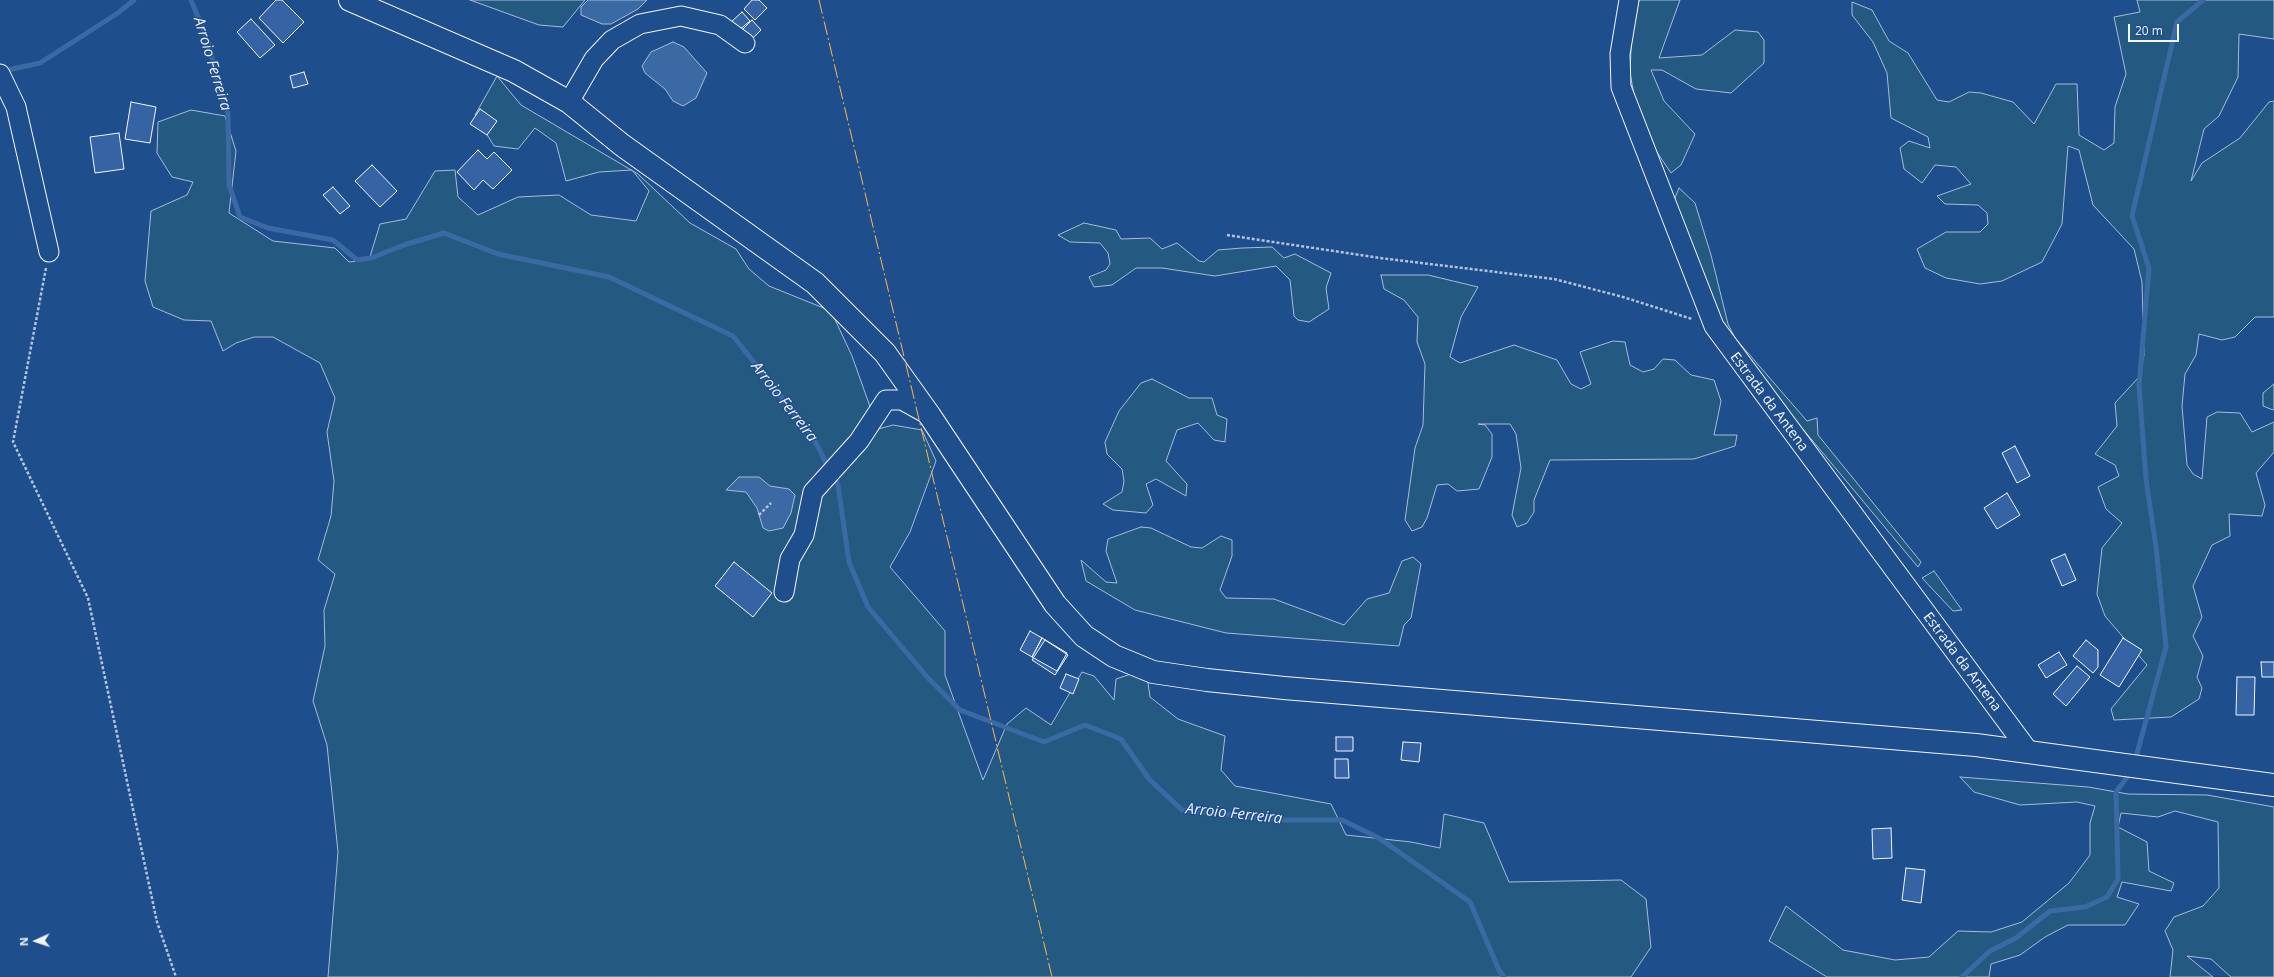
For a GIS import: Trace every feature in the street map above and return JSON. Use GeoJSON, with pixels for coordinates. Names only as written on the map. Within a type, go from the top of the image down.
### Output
{"type":"FeatureCollection","features":[{"type":"Feature","properties":{"kind":"main road"},"geometry":{"type":"LineString","coordinates":[[350,0],[514,71],[569,102],[622,145],[815,283],[885,353],[930,416],[1055,604],[1084,636],[1114,656],[1153,672],[1284,688],[1968,745],[2274,785]]}},
{"type":"Feature","properties":{"kind":"street","name":"Estrada da Antena"},"geometry":{"type":"LineString","coordinates":[[1629,0],[1620,54],[1621,86],[1714,326],[2030,753]]}},
{"type":"Feature","properties":{"kind":"street"},"geometry":{"type":"LineString","coordinates":[[569,102],[594,59],[612,40],[640,24],[681,16],[720,24],[745,43]]}},
{"type":"Feature","properties":{"kind":"street"},"geometry":{"type":"LineString","coordinates":[[0,74],[16,107],[49,252]]}},
{"type":"Feature","properties":{"kind":"street"},"geometry":{"type":"LineString","coordinates":[[784,592],[790,559],[804,535],[813,492],[859,441],[886,400],[902,400],[930,416]]}},
{"type":"Feature","properties":{"kind":"path"},"geometry":{"type":"LineString","coordinates":[[1227,235],[1380,258],[1554,279],[1623,297],[1714,326]]}},
{"type":"Feature","properties":{"kind":"path"},"geometry":{"type":"LineString","coordinates":[[49,252],[13,442],[88,598],[157,922],[176,977]]}},
{"type":"Feature","properties":{"kind":"path"},"geometry":{"type":"LineString","coordinates":[[759,515],[771,503]]}},
{"type":"Feature","properties":{"kind":"shaded area"},"geometry":{"type":"Polygon","coordinates":[[[470,0],[585,0],[563,27],[539,25],[470,0]]]}},
{"type":"Feature","properties":{"kind":"shaded area"},"geometry":{"type":"Polygon","coordinates":[[[588,0],[647,0],[638,9],[611,24],[602,24],[581,15],[581,7],[588,0]]]}},
{"type":"Feature","properties":{"kind":"shaded area"},"geometry":{"type":"Polygon","coordinates":[[[1639,0],[1680,0],[1659,58],[1702,55],[1735,30],[1758,32],[1764,40],[1764,63],[1731,93],[1696,89],[1662,70],[1651,70],[1664,101],[1695,134],[1681,165],[1671,173],[1640,127],[1630,73],[1632,27],[1639,0]]]}},
{"type":"Feature","properties":{"kind":"shaded area"},"geometry":{"type":"Polygon","coordinates":[[[2137,0],[2274,0],[2274,39],[2239,34],[2238,77],[2219,116],[2204,129],[2191,181],[2202,163],[2240,138],[2269,102],[2274,101],[2274,317],[2255,317],[2235,337],[2222,340],[2199,334],[2196,355],[2185,374],[2182,406],[2187,465],[2193,474],[2202,479],[2207,417],[2217,412],[2240,413],[2252,432],[2274,422],[2274,452],[2256,473],[2265,505],[2262,516],[2229,514],[2230,536],[2212,545],[2193,586],[2202,617],[2193,636],[2203,656],[2197,677],[2202,688],[2199,699],[2171,717],[2114,720],[2111,709],[2147,665],[2105,616],[2097,594],[2102,548],[2122,523],[2106,509],[2098,487],[2119,476],[2115,465],[2095,454],[2117,426],[2115,403],[2139,377],[2144,355],[2142,282],[2134,249],[2093,205],[2079,150],[2068,146],[2062,224],[2042,262],[2002,281],[1980,284],[1946,278],[1925,268],[1917,249],[1946,232],[1980,232],[1988,224],[1987,213],[1978,205],[1945,204],[1937,196],[1971,184],[1956,167],[1935,165],[1922,183],[1904,169],[1900,148],[1909,141],[1930,148],[1928,137],[1891,118],[1887,73],[1873,42],[1852,15],[1852,2],[1872,10],[1889,41],[1908,53],[1937,100],[1949,102],[1969,92],[1981,93],[2013,102],[2034,124],[2056,84],[2077,84],[2079,135],[2104,150],[2114,143],[2115,107],[2126,74],[2114,17],[2140,12],[2137,0]]]}},
{"type":"Feature","properties":{"kind":"shaded area"},"geometry":{"type":"Polygon","coordinates":[[[673,42],[684,47],[707,73],[696,98],[683,106],[673,101],[665,89],[645,73],[642,66],[651,52],[673,42]]]}},
{"type":"Feature","properties":{"kind":"shaded area"},"geometry":{"type":"Polygon","coordinates":[[[497,76],[521,105],[631,170],[599,172],[566,181],[556,143],[535,128],[518,149],[494,146],[475,115],[497,76]]]}},
{"type":"Feature","properties":{"kind":"shaded area"},"geometry":{"type":"Polygon","coordinates":[[[191,110],[225,116],[236,151],[229,213],[273,241],[335,248],[349,262],[369,260],[380,224],[406,219],[435,171],[455,170],[458,197],[478,215],[518,197],[559,195],[591,215],[636,221],[649,191],[633,171],[690,223],[736,249],[749,269],[769,286],[831,311],[852,356],[878,429],[893,425],[922,430],[936,461],[910,532],[890,567],[945,631],[945,675],[983,780],[1007,724],[1026,708],[1051,725],[1082,672],[1094,676],[1114,700],[1116,679],[1146,669],[1150,697],[1178,719],[1225,736],[1221,770],[1235,786],[1331,804],[1346,835],[1411,842],[1440,848],[1444,814],[1484,823],[1509,882],[1621,880],[1646,899],[1651,947],[1631,977],[328,977],[338,852],[327,745],[313,701],[325,646],[324,610],[335,574],[318,560],[331,516],[334,481],[327,432],[335,398],[320,363],[273,337],[254,337],[236,343],[223,351],[211,321],[184,320],[153,307],[145,281],[151,211],[187,195],[193,182],[172,177],[157,153],[158,122],[191,110]]]}},
{"type":"Feature","properties":{"kind":"shaded area"},"geometry":{"type":"Polygon","coordinates":[[[1679,188],[1695,203],[1711,255],[1728,324],[1735,338],[1807,421],[1817,418],[1818,435],[1921,562],[1918,567],[1726,337],[1673,203],[1679,188]]]}},
{"type":"Feature","properties":{"kind":"shaded area"},"geometry":{"type":"Polygon","coordinates":[[[1084,223],[1116,230],[1121,239],[1150,238],[1162,249],[1177,243],[1199,261],[1204,262],[1218,250],[1272,247],[1284,258],[1295,254],[1331,273],[1326,288],[1329,309],[1309,322],[1298,320],[1294,316],[1290,280],[1276,266],[1215,276],[1162,268],[1136,268],[1112,285],[1094,287],[1089,277],[1106,270],[1110,264],[1108,253],[1100,243],[1070,242],[1058,235],[1084,223]]]}},
{"type":"Feature","properties":{"kind":"shaded area"},"geometry":{"type":"Polygon","coordinates":[[[1381,275],[1428,275],[1478,287],[1461,317],[1450,357],[1460,363],[1514,345],[1557,360],[1571,384],[1581,389],[1591,384],[1580,352],[1613,341],[1625,342],[1630,365],[1643,372],[1654,369],[1663,359],[1675,360],[1691,375],[1714,380],[1721,401],[1714,435],[1737,435],[1735,446],[1694,459],[1550,460],[1534,500],[1534,512],[1527,523],[1517,527],[1512,515],[1521,468],[1516,434],[1510,424],[1478,424],[1485,425],[1492,434],[1492,457],[1479,489],[1457,491],[1448,484],[1437,485],[1427,518],[1422,527],[1412,531],[1405,520],[1415,448],[1423,425],[1425,364],[1417,342],[1418,317],[1404,300],[1384,289],[1381,275]]]}},
{"type":"Feature","properties":{"kind":"shaded area"},"geometry":{"type":"Polygon","coordinates":[[[1152,379],[1189,398],[1212,398],[1217,415],[1227,419],[1225,442],[1214,440],[1198,423],[1177,430],[1166,461],[1187,484],[1186,496],[1156,479],[1146,484],[1153,505],[1146,513],[1113,510],[1103,504],[1122,492],[1124,481],[1122,469],[1107,454],[1105,442],[1119,411],[1141,383],[1152,379]]]}},
{"type":"Feature","properties":{"kind":"shaded area"},"geometry":{"type":"Polygon","coordinates":[[[2274,384],[2273,410],[2263,406],[2263,393],[2274,384]]]}},
{"type":"Feature","properties":{"kind":"shaded area"},"geometry":{"type":"Polygon","coordinates":[[[739,477],[759,477],[770,486],[789,489],[795,495],[791,513],[783,528],[769,531],[763,528],[757,508],[746,492],[726,490],[739,477]]]}},
{"type":"Feature","properties":{"kind":"shaded area"},"geometry":{"type":"Polygon","coordinates":[[[1141,527],[1151,528],[1191,547],[1202,548],[1221,536],[1232,540],[1232,556],[1220,590],[1226,598],[1274,599],[1344,625],[1367,599],[1389,593],[1402,561],[1413,557],[1421,564],[1411,618],[1404,625],[1399,646],[1226,633],[1135,610],[1086,581],[1081,560],[1106,582],[1117,583],[1106,551],[1108,539],[1141,527]]]}},
{"type":"Feature","properties":{"kind":"shaded area"},"geometry":{"type":"Polygon","coordinates":[[[1934,571],[1962,610],[1953,611],[1922,578],[1934,571]]]}},
{"type":"Feature","properties":{"kind":"shaded area"},"geometry":{"type":"Polygon","coordinates":[[[1960,777],[2088,787],[2128,794],[2207,795],[2274,807],[2274,977],[2231,977],[2211,959],[2187,956],[2213,977],[2170,977],[2173,950],[2165,931],[2174,917],[2203,906],[2219,888],[2218,822],[2175,811],[2158,817],[2121,813],[2118,827],[2147,842],[2149,871],[2174,883],[2171,891],[2122,882],[2117,897],[2139,904],[2125,925],[2068,925],[2045,937],[2020,955],[1991,964],[1989,977],[1827,977],[1769,941],[1786,906],[1843,950],[1895,960],[1929,957],[1958,931],[1991,932],[2022,922],[2069,883],[2090,855],[2090,823],[2095,806],[2077,802],[2020,805],[1974,792],[1960,777]]]}},
{"type":"Feature","properties":{"kind":"building"},"geometry":{"type":"Polygon","coordinates":[[[276,0],[282,0],[304,22],[283,43],[259,18],[276,0]]]}},
{"type":"Feature","properties":{"kind":"building"},"geometry":{"type":"Polygon","coordinates":[[[752,0],[759,0],[767,8],[755,20],[744,9],[752,0]]]}},
{"type":"Feature","properties":{"kind":"building"},"geometry":{"type":"Polygon","coordinates":[[[742,12],[750,21],[738,31],[730,23],[742,12]]]}},
{"type":"Feature","properties":{"kind":"building"},"geometry":{"type":"Polygon","coordinates":[[[251,19],[275,45],[260,58],[237,32],[251,19]]]}},
{"type":"Feature","properties":{"kind":"building"},"geometry":{"type":"Polygon","coordinates":[[[752,20],[761,30],[749,42],[740,32],[752,20]]]}},
{"type":"Feature","properties":{"kind":"building"},"geometry":{"type":"Polygon","coordinates":[[[304,72],[308,84],[293,88],[290,76],[304,72]]]}},
{"type":"Feature","properties":{"kind":"building"},"geometry":{"type":"Polygon","coordinates":[[[131,102],[156,107],[150,143],[125,139],[131,102]]]}},
{"type":"Feature","properties":{"kind":"building"},"geometry":{"type":"Polygon","coordinates":[[[480,109],[497,121],[487,135],[470,124],[480,109]]]}},
{"type":"Feature","properties":{"kind":"building"},"geometry":{"type":"Polygon","coordinates":[[[119,133],[124,169],[95,173],[90,137],[119,133]]]}},
{"type":"Feature","properties":{"kind":"building"},"geometry":{"type":"Polygon","coordinates":[[[478,150],[487,159],[494,152],[512,170],[493,189],[483,180],[474,190],[457,172],[478,150]]]}},
{"type":"Feature","properties":{"kind":"building"},"geometry":{"type":"Polygon","coordinates":[[[372,165],[397,191],[380,207],[355,181],[372,165]]]}},
{"type":"Feature","properties":{"kind":"building"},"geometry":{"type":"Polygon","coordinates":[[[333,187],[350,206],[340,214],[323,195],[333,187]]]}},
{"type":"Feature","properties":{"kind":"building"},"geometry":{"type":"Polygon","coordinates":[[[2015,446],[2030,476],[2017,483],[2002,453],[2015,446]]]}},
{"type":"Feature","properties":{"kind":"building"},"geometry":{"type":"Polygon","coordinates":[[[2007,493],[2020,515],[1997,529],[1984,508],[2007,493]]]}},
{"type":"Feature","properties":{"kind":"building"},"geometry":{"type":"Polygon","coordinates":[[[2065,554],[2076,580],[2062,586],[2051,560],[2065,554]]]}},
{"type":"Feature","properties":{"kind":"building"},"geometry":{"type":"Polygon","coordinates":[[[734,562],[772,593],[753,617],[715,586],[734,562]]]}},
{"type":"Feature","properties":{"kind":"building"},"geometry":{"type":"Polygon","coordinates":[[[1030,631],[1042,638],[1032,657],[1020,650],[1030,631]]]}},
{"type":"Feature","properties":{"kind":"building"},"geometry":{"type":"Polygon","coordinates":[[[1042,638],[1067,653],[1057,671],[1032,657],[1042,638]]]}},
{"type":"Feature","properties":{"kind":"building"},"geometry":{"type":"Polygon","coordinates":[[[2123,638],[2142,650],[2119,687],[2100,675],[2123,638]]]}},
{"type":"Feature","properties":{"kind":"building"},"geometry":{"type":"Polygon","coordinates":[[[1045,640],[1068,655],[1055,675],[1032,660],[1045,640]]]}},
{"type":"Feature","properties":{"kind":"building"},"geometry":{"type":"Polygon","coordinates":[[[2086,640],[2098,650],[2098,667],[2093,673],[2073,656],[2086,640]]]}},
{"type":"Feature","properties":{"kind":"building"},"geometry":{"type":"Polygon","coordinates":[[[2059,652],[2067,665],[2046,678],[2038,665],[2059,652]]]}},
{"type":"Feature","properties":{"kind":"building"},"geometry":{"type":"Polygon","coordinates":[[[2261,662],[2274,662],[2274,677],[2262,677],[2261,662]]]}},
{"type":"Feature","properties":{"kind":"building"},"geometry":{"type":"Polygon","coordinates":[[[2077,666],[2090,677],[2066,706],[2053,694],[2077,666]]]}},
{"type":"Feature","properties":{"kind":"building"},"geometry":{"type":"Polygon","coordinates":[[[1066,674],[1079,679],[1073,694],[1060,688],[1066,674]]]}},
{"type":"Feature","properties":{"kind":"building"},"geometry":{"type":"Polygon","coordinates":[[[2237,677],[2255,677],[2254,715],[2236,715],[2237,677]]]}},
{"type":"Feature","properties":{"kind":"building"},"geometry":{"type":"Polygon","coordinates":[[[1336,737],[1353,737],[1353,751],[1336,751],[1336,737]]]}},
{"type":"Feature","properties":{"kind":"building"},"geometry":{"type":"Polygon","coordinates":[[[1403,742],[1421,743],[1419,762],[1401,760],[1403,742]]]}},
{"type":"Feature","properties":{"kind":"building"},"geometry":{"type":"Polygon","coordinates":[[[1335,759],[1348,759],[1349,778],[1335,778],[1335,759]]]}},
{"type":"Feature","properties":{"kind":"building"},"geometry":{"type":"Polygon","coordinates":[[[1891,828],[1892,858],[1873,859],[1872,829],[1891,828]]]}},
{"type":"Feature","properties":{"kind":"building"},"geometry":{"type":"Polygon","coordinates":[[[1906,868],[1925,870],[1921,903],[1902,900],[1906,868]]]}},
{"type":"Feature","properties":{"kind":"waterway","name":"Arroio Ferreira"},"geometry":{"type":"LineString","coordinates":[[3,71],[40,63],[118,13],[134,0]]}},
{"type":"Feature","properties":{"kind":"waterway","name":"Arroio Ferreira"},"geometry":{"type":"LineString","coordinates":[[191,0],[209,44],[218,87],[228,113],[229,185],[240,217],[268,228],[333,240],[357,260],[371,258],[404,245],[444,233],[498,254],[609,277],[733,336],[813,437],[829,469]]}},
{"type":"Feature","properties":{"kind":"waterway"},"geometry":{"type":"LineString","coordinates":[[2135,761],[2166,647],[2156,547],[2146,479],[2139,386],[2149,268],[2132,216],[2177,22],[2203,0]]}},
{"type":"Feature","properties":{"kind":"waterway","name":"Arroio Ferreira"},"geometry":{"type":"LineString","coordinates":[[833,476],[838,485],[849,562],[868,607],[928,678],[960,710],[1044,742],[1085,725],[1121,739],[1149,779],[1182,810],[1285,820],[1342,820],[1379,838],[1470,902],[1499,970],[1504,977]]}},
{"type":"Feature","properties":{"kind":"waterway"},"geometry":{"type":"LineString","coordinates":[[1962,977],[1990,951],[2016,938],[2050,911],[2085,907],[2107,897],[2118,879],[2116,792],[2131,772]]}},
{"type":"Feature","properties":{"kind":"power"},"geometry":{"type":"LineString","coordinates":[[819,0],[1052,977]]}}]}
